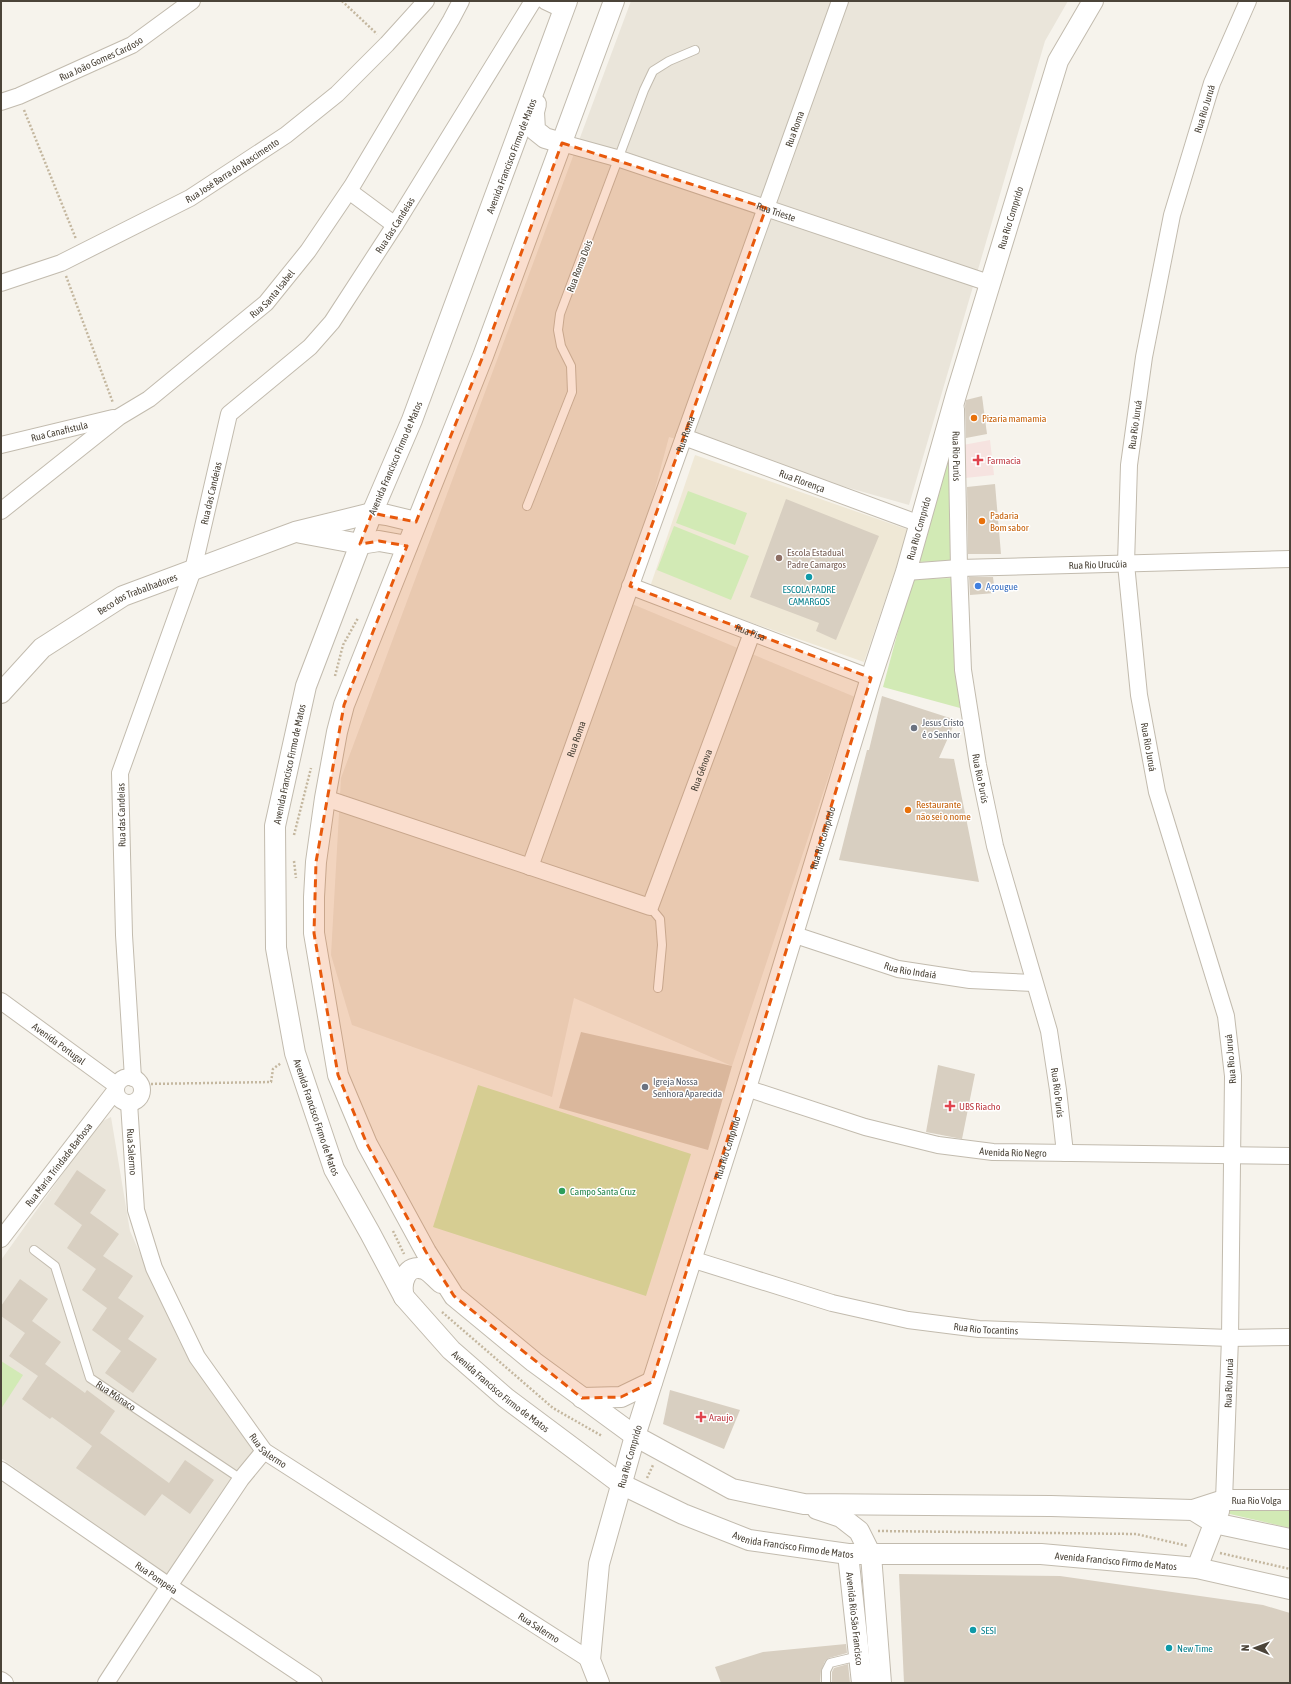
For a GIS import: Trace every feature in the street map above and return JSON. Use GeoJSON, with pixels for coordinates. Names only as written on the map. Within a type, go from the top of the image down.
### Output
{"type":"FeatureCollection","features":[{"type":"Feature","properties":{"kind":"street","name":"Rua João Gomes Cardoso"},"geometry":{"type":"LineString","coordinates":[[1,102],[19,96],[132,45],[192,1]]}},
{"type":"Feature","properties":{"kind":"street","name":"Rua José Barra do Nascimento"},"geometry":{"type":"LineString","coordinates":[[1,283],[61,263],[190,198],[286,135],[337,94],[387,44],[426,1]]}},
{"type":"Feature","properties":{"kind":"street","name":"Rua Santa Isabel"},"geometry":{"type":"LineString","coordinates":[[1,511],[119,417],[149,399],[266,303],[308,251],[349,190],[461,1]]}},
{"type":"Feature","properties":{"kind":"street","name":"Rua das Candeias"},"geometry":{"type":"LineString","coordinates":[[137,1081],[124,935],[120,773],[193,570],[228,414],[310,347],[332,322],[395,225],[533,1]]}},
{"type":"Feature","properties":{"kind":"street"},"geometry":{"type":"LineString","coordinates":[[545,1],[566,5]]}},
{"type":"Feature","properties":{"kind":"street"},"geometry":{"type":"LineString","coordinates":[[454,1296],[426,1252],[367,1144],[338,1075],[314,933],[316,862],[325,798],[337,732],[344,705],[483,356],[614,1]]}},
{"type":"Feature","properties":{"kind":"street","name":"Rua Roma"},"geometry":{"type":"LineString","coordinates":[[530,867],[840,1]]}},
{"type":"Feature","properties":{"kind":"street","name":"Rua Rio Comprido"},"geometry":{"type":"LineString","coordinates":[[599,1683],[590,1660],[599,1564],[632,1443],[746,1088],[871,678],[906,572],[989,283],[1058,61],[1092,1]]}},
{"type":"Feature","properties":{"kind":"street","name":"Rua Rio Juruá"},"geometry":{"type":"LineString","coordinates":[[1224,1500],[1230,1338],[1233,1076],[1226,1016],[1156,792],[1140,695],[1126,564],[1129,465],[1144,357],[1172,215],[1212,83],[1248,1]]}},
{"type":"Feature","properties":{"kind":"street","name":"Avenida Francisco Firmo de Matos"},"geometry":{"type":"LineString","coordinates":[[566,5],[412,420],[372,513],[306,686],[275,826],[276,948],[295,1053],[334,1169],[404,1297],[451,1350],[506,1398],[621,1484],[683,1514],[749,1540],[848,1554],[1041,1554],[1197,1568],[1290,1589]]}},
{"type":"Feature","properties":{"kind":"street"},"geometry":{"type":"LineString","coordinates":[[548,55],[534,112],[535,130],[545,138],[562,143]]}},
{"type":"Feature","properties":{"kind":"street","name":"Rua Trieste"},"geometry":{"type":"LineString","coordinates":[[562,143],[620,159],[989,283]]}},
{"type":"Feature","properties":{"kind":"street"},"geometry":{"type":"LineString","coordinates":[[349,190],[395,225]]}},
{"type":"Feature","properties":{"kind":"street","name":"Rua Rio Purús"},"geometry":{"type":"LineString","coordinates":[[956,395],[959,568],[963,670],[978,765],[995,846],[1049,1031],[1058,1090],[1065,1153]]}},
{"type":"Feature","properties":{"kind":"street","name":"Rua Canafistula"},"geometry":{"type":"LineString","coordinates":[[1,445],[119,417]]}},
{"type":"Feature","properties":{"kind":"street","name":"Rua Florença"},"geometry":{"type":"LineString","coordinates":[[684,437],[920,524]]}},
{"type":"Feature","properties":{"kind":"street","name":"Beco dos Trabalhadores"},"geometry":{"type":"LineString","coordinates":[[1,693],[42,648],[123,596],[295,532],[372,513],[416,522]]}},
{"type":"Feature","properties":{"kind":"street"},"geometry":{"type":"LineString","coordinates":[[295,532],[360,544],[380,541],[407,546]]}},
{"type":"Feature","properties":{"kind":"street","name":"Rua Rio Urucúia"},"geometry":{"type":"LineString","coordinates":[[906,572],[959,568],[1290,559]]}},
{"type":"Feature","properties":{"kind":"street","name":"Rua Pisa"},"geometry":{"type":"LineString","coordinates":[[630,586],[871,678]]}},
{"type":"Feature","properties":{"kind":"street","name":"Rua Gênova"},"geometry":{"type":"LineString","coordinates":[[650,907],[752,632]]}},
{"type":"Feature","properties":{"kind":"street"},"geometry":{"type":"LineString","coordinates":[[325,798],[650,907]]}},
{"type":"Feature","properties":{"kind":"street","name":"Rua Rio Indaiá"},"geometry":{"type":"LineString","coordinates":[[792,934],[898,969],[970,980],[1034,983]]}},
{"type":"Feature","properties":{"kind":"street","name":"Avenida Portugal"},"geometry":{"type":"LineString","coordinates":[[1,1001],[116,1088]]}},
{"type":"Feature","properties":{"kind":"street"},"geometry":{"type":"LineString","coordinates":[[123,1078],[137,1081],[142,1089],[141,1095],[134,1102],[129,1103],[120,1100],[116,1088],[123,1078]]}},
{"type":"Feature","properties":{"kind":"street","name":"Rua Maria Trindade Barbosa"},"geometry":{"type":"LineString","coordinates":[[1,1238],[116,1088]]}},
{"type":"Feature","properties":{"kind":"street","name":"Avenida Rio Negro"},"geometry":{"type":"LineString","coordinates":[[746,1088],[865,1127],[938,1145],[994,1152],[1233,1154],[1290,1156]]}},
{"type":"Feature","properties":{"kind":"street","name":"Rua Salermo"},"geometry":{"type":"LineString","coordinates":[[129,1103],[136,1210],[154,1268],[198,1357],[264,1452],[590,1660]]}},
{"type":"Feature","properties":{"kind":"street","name":"Rua Rio Tocantins"},"geometry":{"type":"LineString","coordinates":[[691,1259],[832,1303],[908,1320],[979,1329],[1230,1338],[1290,1336]]}},
{"type":"Feature","properties":{"kind":"street"},"geometry":{"type":"LineString","coordinates":[[404,1297],[404,1281],[408,1272],[417,1268],[426,1270],[454,1296],[534,1362],[582,1398],[632,1443],[658,1461],[732,1489],[804,1504],[841,1517],[855,1528]]}},
{"type":"Feature","properties":{"kind":"street"},"geometry":{"type":"LineString","coordinates":[[582,1398],[621,1397],[652,1382]]}},
{"type":"Feature","properties":{"kind":"street"},"geometry":{"type":"LineString","coordinates":[[106,1683],[241,1479],[264,1452]]}},
{"type":"Feature","properties":{"kind":"street","name":"Rua Pompeia"},"geometry":{"type":"LineString","coordinates":[[1,1470],[169,1586],[314,1683]]}},
{"type":"Feature","properties":{"kind":"street"},"geometry":{"type":"LineString","coordinates":[[804,1504],[1051,1506],[1193,1510],[1224,1500]]}},
{"type":"Feature","properties":{"kind":"street"},"geometry":{"type":"LineString","coordinates":[[1197,1568],[1224,1500]]}},
{"type":"Feature","properties":{"kind":"street","name":"Rua Rio Volga"},"geometry":{"type":"LineString","coordinates":[[1224,1500],[1290,1500]]}},
{"type":"Feature","properties":{"kind":"street"},"geometry":{"type":"LineString","coordinates":[[1193,1510],[1214,1523],[1290,1539]]}},
{"type":"Feature","properties":{"kind":"street","name":"Avenida Rio São Francisco"},"geometry":{"type":"LineString","coordinates":[[855,1528],[859,1531],[870,1555],[881,1683]]}},
{"type":"Feature","properties":{"kind":"street","name":"Avenida Rio São Francisco"},"geometry":{"type":"LineString","coordinates":[[848,1554],[862,1683]]}},
{"type":"Feature","properties":{"kind":"street"},"geometry":{"type":"LineString","coordinates":[[1,1680],[5,1683]]}},
{"type":"Feature","properties":{"kind":"lane","name":"Rua Roma Dois"},"geometry":{"type":"LineString","coordinates":[[527,506],[572,392],[571,366],[561,346],[558,330],[560,314],[620,159],[644,90],[654,71],[669,61],[695,50]]}},
{"type":"Feature","properties":{"kind":"lane"},"geometry":{"type":"LineString","coordinates":[[650,907],[660,919],[662,945],[658,988]]}},
{"type":"Feature","properties":{"kind":"lane","name":"Rua Mônaco"},"geometry":{"type":"LineString","coordinates":[[34,1250],[55,1266],[90,1378],[241,1479]]}},
{"type":"Feature","properties":{"kind":"lane"},"geometry":{"type":"LineString","coordinates":[[826,1683],[826,1671],[830,1663],[859,1656]]}},
{"type":"Feature","properties":{"kind":"path"},"geometry":{"type":"LineString","coordinates":[[342,1],[387,44]]}},
{"type":"Feature","properties":{"kind":"path"},"geometry":{"type":"LineString","coordinates":[[19,96],[81,253]]}},
{"type":"Feature","properties":{"kind":"path"},"geometry":{"type":"LineString","coordinates":[[61,263],[119,417]]}},
{"type":"Feature","properties":{"kind":"path"},"geometry":{"type":"LineString","coordinates":[[333,682],[343,644],[362,611]]}},
{"type":"Feature","properties":{"kind":"path"},"geometry":{"type":"LineString","coordinates":[[292,842],[312,766]]}},
{"type":"Feature","properties":{"kind":"path"},"geometry":{"type":"LineString","coordinates":[[294,857],[297,880]]}},
{"type":"Feature","properties":{"kind":"path"},"geometry":{"type":"LineString","coordinates":[[137,1081],[271,1082],[273,1069],[295,1053]]}},
{"type":"Feature","properties":{"kind":"path"},"geometry":{"type":"LineString","coordinates":[[392,1228],[412,1270]]}},
{"type":"Feature","properties":{"kind":"path"},"geometry":{"type":"LineString","coordinates":[[441,1311],[553,1408],[632,1443],[658,1461],[639,1493]]}},
{"type":"Feature","properties":{"kind":"path"},"geometry":{"type":"LineString","coordinates":[[855,1528],[870,1530],[1136,1534],[1290,1569]]}},
{"type":"Feature","properties":{"kind":"highlighted area"},"geometry":{"type":"Polygon","coordinates":[[[562,143],[766,208],[630,586],[871,678],[652,1382],[621,1397],[582,1398],[454,1296],[426,1252],[367,1144],[338,1075],[314,933],[316,862],[344,705],[407,546],[379,541],[360,544],[372,513],[416,522],[483,356],[562,143]]]}},
{"type":"Feature","properties":{"kind":"shaded area"},"geometry":{"type":"Polygon","coordinates":[[[631,1],[1068,1],[1045,41],[909,505],[669,437],[625,601],[855,697],[732,1066],[574,998],[552,1097],[352,1025],[331,955],[341,778],[631,1]]]}},
{"type":"Feature","properties":{"kind":"shaded area","name":"Farmacia"},"geometry":{"type":"Polygon","coordinates":[[[990,440],[994,475],[965,478],[963,445],[990,440]]]}},
{"type":"Feature","properties":{"kind":"shaded area","name":"Escola Estadual Padre Camargos"},"geometry":{"type":"Polygon","coordinates":[[[695,455],[909,530],[864,662],[650,587],[695,455]]]}},
{"type":"Feature","properties":{"kind":"shaded area"},"geometry":{"type":"Polygon","coordinates":[[[111,1117],[130,1231],[179,1341],[253,1451],[165,1576],[1,1458],[1,1260],[99,1123],[111,1117]]]}},
{"type":"Feature","properties":{"kind":"green space"},"geometry":{"type":"Polygon","coordinates":[[[951,443],[952,561],[916,562],[951,443]]]}},
{"type":"Feature","properties":{"kind":"green space"},"geometry":{"type":"Polygon","coordinates":[[[688,491],[747,513],[735,545],[676,523],[688,491]]]}},
{"type":"Feature","properties":{"kind":"green space"},"geometry":{"type":"Polygon","coordinates":[[[674,526],[749,556],[731,600],[657,570],[674,526]]]}},
{"type":"Feature","properties":{"kind":"green space"},"geometry":{"type":"Polygon","coordinates":[[[954,578],[955,665],[960,708],[883,687],[912,579],[954,578]]]}},
{"type":"Feature","properties":{"kind":"green space","name":"Campo Santa Cruz"},"geometry":{"type":"Polygon","coordinates":[[[478,1085],[691,1154],[646,1296],[433,1227],[478,1085]]]}},
{"type":"Feature","properties":{"kind":"green space"},"geometry":{"type":"Polygon","coordinates":[[[1,1361],[23,1375],[1,1409],[1,1361]]]}},
{"type":"Feature","properties":{"kind":"green space"},"geometry":{"type":"Polygon","coordinates":[[[1233,1506],[1290,1511],[1290,1528],[1221,1512],[1233,1506]]]}},
{"type":"Feature","properties":{"kind":"building","name":"Pizaria mamamia"},"geometry":{"type":"Polygon","coordinates":[[[982,396],[987,434],[966,438],[966,400],[982,396]]]}},
{"type":"Feature","properties":{"kind":"building","name":"Padaria Bom sabor"},"geometry":{"type":"Polygon","coordinates":[[[995,484],[1001,554],[968,554],[967,487],[995,484]]]}},
{"type":"Feature","properties":{"kind":"building","name":"ESCOLA PADRE CAMARGOS"},"geometry":{"type":"Polygon","coordinates":[[[786,499],[879,536],[836,640],[816,631],[819,623],[750,597],[786,499]]]}},
{"type":"Feature","properties":{"kind":"building","name":"Açougue"},"geometry":{"type":"Polygon","coordinates":[[[969,577],[993,577],[995,593],[970,595],[969,577]]]}},
{"type":"Feature","properties":{"kind":"building","name":"Restaurante não sei o nome"},"geometry":{"type":"Polygon","coordinates":[[[882,696],[956,720],[939,758],[954,759],[979,882],[839,860],[882,696]]]}},
{"type":"Feature","properties":{"kind":"building","name":"Igreja Nossa Senhora Aparecida"},"geometry":{"type":"Polygon","coordinates":[[[581,1032],[732,1066],[708,1150],[559,1108],[581,1032]]]}},
{"type":"Feature","properties":{"kind":"building","name":"UBS Riacho"},"geometry":{"type":"Polygon","coordinates":[[[938,1065],[975,1074],[962,1139],[926,1132],[938,1065]]]}},
{"type":"Feature","properties":{"kind":"building"},"geometry":{"type":"Polygon","coordinates":[[[77,1170],[106,1190],[90,1213],[119,1234],[103,1256],[133,1276],[118,1298],[144,1316],[128,1339],[157,1359],[133,1393],[105,1373],[121,1351],[92,1330],[107,1308],[82,1290],[96,1269],[67,1248],[82,1225],[54,1204],[77,1170]]]}},
{"type":"Feature","properties":{"kind":"building"},"geometry":{"type":"Polygon","coordinates":[[[20,1279],[48,1299],[32,1321],[61,1342],[45,1364],[85,1393],[87,1390],[115,1411],[100,1433],[169,1483],[185,1460],[214,1480],[190,1514],[162,1494],[145,1516],[76,1468],[92,1446],[52,1417],[50,1419],[22,1399],[38,1376],[9,1356],[25,1333],[1,1316],[1,1306],[20,1279]]]}},
{"type":"Feature","properties":{"kind":"building","name":"Araujo"},"geometry":{"type":"Polygon","coordinates":[[[670,1390],[740,1410],[724,1449],[663,1424],[670,1390]]]}},
{"type":"Feature","properties":{"kind":"building"},"geometry":{"type":"Polygon","coordinates":[[[899,1574],[1060,1576],[1263,1605],[1290,1613],[1290,1683],[904,1683],[899,1574]]]}},
{"type":"Feature","properties":{"kind":"building"},"geometry":{"type":"Polygon","coordinates":[[[846,1644],[847,1653],[829,1658],[825,1661],[821,1671],[820,1683],[721,1683],[715,1667],[763,1652],[846,1644]]]}},
{"type":"Feature","properties":{"kind":"building"},"geometry":{"type":"Polygon","coordinates":[[[848,1664],[850,1683],[832,1683],[832,1672],[834,1668],[848,1664]]]}},
{"type":"Feature","properties":{"kind":"place","name":"Pizaria mamamia"},"geometry":{"type":"Point","coordinates":[974,418]}},
{"type":"Feature","properties":{"kind":"place","name":"Farmacia"},"geometry":{"type":"Point","coordinates":[978,460]}},
{"type":"Feature","properties":{"kind":"place","name":"Padaria Bom sabor"},"geometry":{"type":"Point","coordinates":[982,521]}},
{"type":"Feature","properties":{"kind":"place","name":"Escola Estadual Padre Camargos"},"geometry":{"type":"Point","coordinates":[779,558]}},
{"type":"Feature","properties":{"kind":"place","name":"ESCOLA PADRE CAMARGOS"},"geometry":{"type":"Point","coordinates":[809,577]}},
{"type":"Feature","properties":{"kind":"place","name":"Açougue"},"geometry":{"type":"Point","coordinates":[978,586]}},
{"type":"Feature","properties":{"kind":"place","name":"Jesus Cristo é o Senhor"},"geometry":{"type":"Point","coordinates":[914,728]}},
{"type":"Feature","properties":{"kind":"place","name":"Restaurante não sei o nome"},"geometry":{"type":"Point","coordinates":[908,810]}},
{"type":"Feature","properties":{"kind":"place","name":"Igreja Nossa Senhora Aparecida"},"geometry":{"type":"Point","coordinates":[645,1087]}},
{"type":"Feature","properties":{"kind":"place","name":"UBS Riacho"},"geometry":{"type":"Point","coordinates":[950,1106]}},
{"type":"Feature","properties":{"kind":"place","name":"Campo Santa Cruz"},"geometry":{"type":"Point","coordinates":[562,1191]}},
{"type":"Feature","properties":{"kind":"place","name":"Araujo"},"geometry":{"type":"Point","coordinates":[701,1417]}},
{"type":"Feature","properties":{"kind":"place","name":"SESI"},"geometry":{"type":"Point","coordinates":[973,1630]}},
{"type":"Feature","properties":{"kind":"place","name":"New Time"},"geometry":{"type":"Point","coordinates":[1169,1648]}}]}
